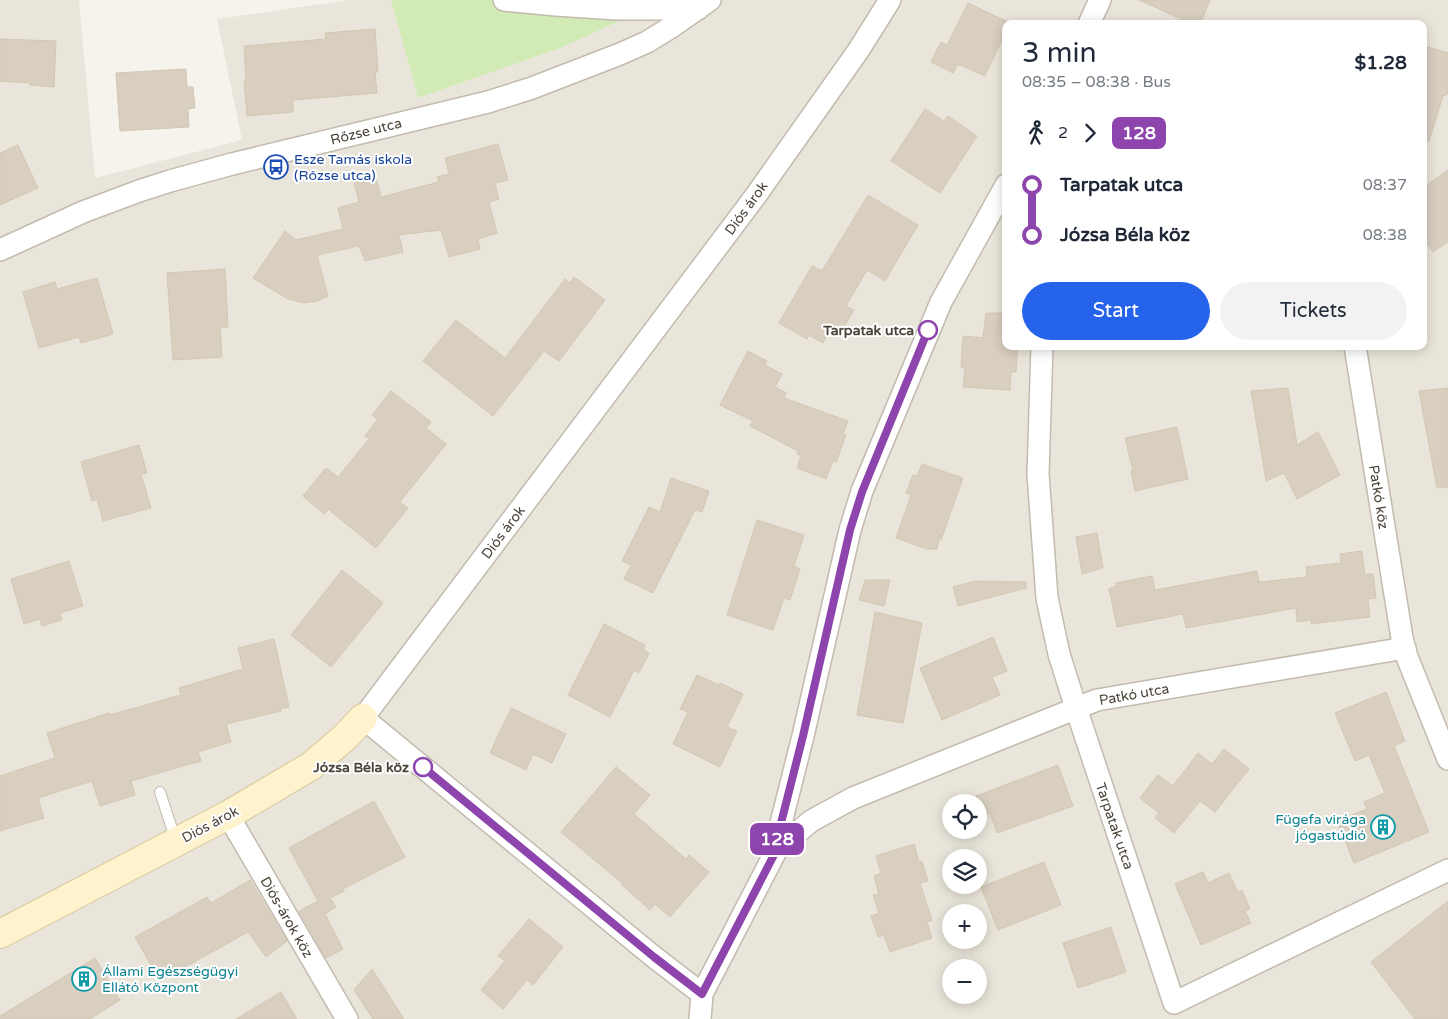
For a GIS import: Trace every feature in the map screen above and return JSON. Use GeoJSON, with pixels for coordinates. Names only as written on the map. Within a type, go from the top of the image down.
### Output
{"type":"FeatureCollection","features":[{"type":"Feature","properties":{"kind":"street","name":"Rőzse utca"},"geometry":{"type":"LineString","coordinates":[[504,0],[616,9],[704,5]]}},
{"type":"Feature","properties":{"kind":"street","name":"Diós árok"},"geometry":{"type":"LineString","coordinates":[[0,934],[228,815],[311,766],[344,738],[363,718],[754,198],[858,51],[890,0]]}},
{"type":"Feature","properties":{"kind":"street"},"geometry":{"type":"LineString","coordinates":[[1092,20],[1100,0]]}},
{"type":"Feature","properties":{"kind":"street","name":"Rőzse utca"},"geometry":{"type":"LineString","coordinates":[[0,250],[83,212],[170,181],[232,164],[488,102],[532,88],[647,42],[704,5]]}},
{"type":"Feature","properties":{"kind":"street"},"geometry":{"type":"LineString","coordinates":[[700,1019],[702,994],[776,851],[779,831],[803,736],[850,530],[862,492],[941,302],[1002,192]]}},
{"type":"Feature","properties":{"kind":"street","name":"Tarpatak utca"},"geometry":{"type":"LineString","coordinates":[[1042,350],[1038,474],[1047,598],[1059,654],[1174,1003],[1448,870]]}},
{"type":"Feature","properties":{"kind":"street","name":"Patkó köz"},"geometry":{"type":"LineString","coordinates":[[1356,350],[1405,648]]}},
{"type":"Feature","properties":{"kind":"street"},"geometry":{"type":"LineString","coordinates":[[1405,648],[1448,759]]}},
{"type":"Feature","properties":{"kind":"street","name":"Patkó utca"},"geometry":{"type":"LineString","coordinates":[[776,851],[811,821],[853,798],[1097,700],[1405,648]]}},
{"type":"Feature","properties":{"kind":"street"},"geometry":{"type":"LineString","coordinates":[[363,718],[654,957],[702,994]]}},
{"type":"Feature","properties":{"kind":"street","name":"Diós-árok köz"},"geometry":{"type":"LineString","coordinates":[[228,815],[347,1019]]}},
{"type":"Feature","properties":{"kind":"lane"},"geometry":{"type":"LineString","coordinates":[[160,792],[176,842]]}},
{"type":"Feature","properties":{"kind":"shaded area"},"geometry":{"type":"Polygon","coordinates":[[[0,0],[79,0],[95,178],[242,140],[217,19],[349,0],[391,0],[418,98],[558,49],[631,16],[653,0],[1448,0],[1448,1019],[0,1019],[0,0]]]}},
{"type":"Feature","properties":{"kind":"green space"},"geometry":{"type":"Polygon","coordinates":[[[391,0],[653,0],[631,16],[558,49],[418,98],[391,0]]]}},
{"type":"Feature","properties":{"kind":"building"},"geometry":{"type":"Polygon","coordinates":[[[1139,0],[1210,0],[1202,20],[1183,20],[1139,0]]]}},
{"type":"Feature","properties":{"kind":"building"},"geometry":{"type":"Polygon","coordinates":[[[968,3],[1004,20],[1002,20],[1002,40],[985,76],[958,64],[953,73],[931,62],[941,42],[947,45],[968,3]]]}},
{"type":"Feature","properties":{"kind":"building"},"geometry":{"type":"Polygon","coordinates":[[[375,29],[378,72],[375,72],[377,93],[293,100],[293,112],[247,116],[244,46],[326,39],[325,33],[375,29]]]}},
{"type":"Feature","properties":{"kind":"building"},"geometry":{"type":"Polygon","coordinates":[[[0,39],[56,41],[54,87],[0,81],[0,39]]]}},
{"type":"Feature","properties":{"kind":"building"},"geometry":{"type":"Polygon","coordinates":[[[1427,47],[1448,53],[1448,94],[1443,96],[1429,141],[1427,141],[1427,47]]]}},
{"type":"Feature","properties":{"kind":"building"},"geometry":{"type":"Polygon","coordinates":[[[186,69],[187,87],[193,87],[195,108],[188,109],[189,127],[120,131],[116,73],[186,69]]]}},
{"type":"Feature","properties":{"kind":"building"},"geometry":{"type":"Polygon","coordinates":[[[925,109],[944,121],[948,116],[977,136],[940,193],[891,161],[925,109]]]}},
{"type":"Feature","properties":{"kind":"building"},"geometry":{"type":"Polygon","coordinates":[[[498,144],[508,180],[495,183],[499,199],[489,202],[497,233],[478,239],[480,249],[449,257],[441,230],[399,235],[403,252],[365,261],[359,246],[317,255],[328,296],[317,301],[304,303],[288,299],[253,278],[285,231],[296,240],[343,229],[338,208],[359,202],[354,183],[359,175],[369,172],[377,181],[381,197],[439,182],[437,177],[449,174],[445,158],[498,144]]]}},
{"type":"Feature","properties":{"kind":"building"},"geometry":{"type":"Polygon","coordinates":[[[18,145],[38,188],[0,205],[0,153],[18,145]]]}},
{"type":"Feature","properties":{"kind":"building"},"geometry":{"type":"Polygon","coordinates":[[[1448,170],[1448,242],[1433,252],[1427,243],[1427,185],[1448,170]]]}},
{"type":"Feature","properties":{"kind":"building"},"geometry":{"type":"Polygon","coordinates":[[[868,195],[918,225],[885,281],[867,270],[846,306],[854,310],[838,337],[829,332],[823,343],[809,335],[807,339],[779,323],[812,266],[822,271],[868,195]]]}},
{"type":"Feature","properties":{"kind":"building"},"geometry":{"type":"Polygon","coordinates":[[[225,269],[228,327],[220,327],[222,357],[173,360],[167,273],[225,269]]]}},
{"type":"Feature","properties":{"kind":"building"},"geometry":{"type":"Polygon","coordinates":[[[574,277],[605,300],[559,361],[544,351],[493,416],[423,361],[456,320],[505,358],[565,279],[570,283],[574,277]]]}},
{"type":"Feature","properties":{"kind":"building"},"geometry":{"type":"Polygon","coordinates":[[[97,278],[113,334],[81,343],[79,337],[39,348],[23,292],[55,282],[57,289],[97,278]]]}},
{"type":"Feature","properties":{"kind":"building"},"geometry":{"type":"Polygon","coordinates":[[[986,313],[1002,313],[1002,350],[1018,350],[1016,372],[1011,372],[1010,390],[963,387],[965,368],[961,367],[963,336],[983,338],[986,313]]]}},
{"type":"Feature","properties":{"kind":"building"},"geometry":{"type":"Polygon","coordinates":[[[748,351],[767,361],[765,365],[782,374],[775,387],[786,393],[784,398],[848,421],[843,434],[846,435],[836,462],[833,461],[826,479],[797,468],[801,455],[797,454],[798,451],[750,426],[753,421],[720,405],[748,351]]]}},
{"type":"Feature","properties":{"kind":"building"},"geometry":{"type":"Polygon","coordinates":[[[1288,388],[1297,445],[1318,432],[1340,475],[1297,499],[1284,473],[1266,481],[1251,391],[1288,388]]]}},
{"type":"Feature","properties":{"kind":"building"},"geometry":{"type":"Polygon","coordinates":[[[1448,388],[1448,487],[1437,488],[1419,391],[1448,388]]]}},
{"type":"Feature","properties":{"kind":"building"},"geometry":{"type":"Polygon","coordinates":[[[391,391],[431,422],[426,428],[446,444],[400,502],[408,508],[376,548],[328,509],[324,514],[303,496],[326,468],[338,477],[369,439],[365,436],[377,420],[372,415],[391,391]]]}},
{"type":"Feature","properties":{"kind":"building"},"geometry":{"type":"Polygon","coordinates":[[[1177,427],[1188,479],[1135,491],[1131,471],[1133,471],[1125,438],[1177,427]]]}},
{"type":"Feature","properties":{"kind":"building"},"geometry":{"type":"Polygon","coordinates":[[[139,445],[147,473],[141,474],[151,508],[103,521],[97,499],[92,501],[81,462],[139,445]]]}},
{"type":"Feature","properties":{"kind":"building"},"geometry":{"type":"Polygon","coordinates":[[[922,464],[963,478],[941,540],[940,534],[937,549],[927,549],[896,538],[911,495],[906,493],[913,475],[917,476],[922,464]]]}},
{"type":"Feature","properties":{"kind":"building"},"geometry":{"type":"Polygon","coordinates":[[[671,478],[709,491],[702,512],[695,510],[653,593],[624,579],[631,565],[622,561],[649,507],[660,512],[671,478]]]}},
{"type":"Feature","properties":{"kind":"building"},"geometry":{"type":"Polygon","coordinates":[[[757,520],[804,535],[794,566],[800,569],[790,600],[784,598],[773,630],[727,615],[757,520]]]}},
{"type":"Feature","properties":{"kind":"building"},"geometry":{"type":"Polygon","coordinates":[[[1097,533],[1103,568],[1082,574],[1076,537],[1097,533]]]}},
{"type":"Feature","properties":{"kind":"building"},"geometry":{"type":"Polygon","coordinates":[[[1362,551],[1365,574],[1373,574],[1376,598],[1368,599],[1370,617],[1311,624],[1311,620],[1297,622],[1296,608],[1186,628],[1183,614],[1117,627],[1109,589],[1117,585],[1116,583],[1152,576],[1155,590],[1257,571],[1259,582],[1307,577],[1306,567],[1341,563],[1340,554],[1362,551]]]}},
{"type":"Feature","properties":{"kind":"building"},"geometry":{"type":"Polygon","coordinates":[[[69,561],[83,606],[60,613],[62,620],[42,626],[40,619],[24,624],[11,579],[69,561]]]}},
{"type":"Feature","properties":{"kind":"building"},"geometry":{"type":"Polygon","coordinates":[[[342,570],[383,603],[331,667],[291,635],[342,570]]]}},
{"type":"Feature","properties":{"kind":"building"},"geometry":{"type":"Polygon","coordinates":[[[865,580],[890,580],[884,606],[859,600],[865,580]]]}},
{"type":"Feature","properties":{"kind":"building"},"geometry":{"type":"Polygon","coordinates":[[[975,581],[1026,582],[1026,588],[958,606],[953,587],[975,581]]]}},
{"type":"Feature","properties":{"kind":"building"},"geometry":{"type":"Polygon","coordinates":[[[875,612],[922,623],[903,723],[857,715],[875,612]]]}},
{"type":"Feature","properties":{"kind":"building"},"geometry":{"type":"Polygon","coordinates":[[[604,624],[645,645],[643,650],[649,653],[639,673],[634,670],[610,717],[568,695],[604,624]]]}},
{"type":"Feature","properties":{"kind":"building"},"geometry":{"type":"Polygon","coordinates":[[[993,637],[1007,671],[992,677],[1000,695],[942,720],[920,668],[993,637]]]}},
{"type":"Feature","properties":{"kind":"building"},"geometry":{"type":"Polygon","coordinates":[[[274,639],[289,707],[280,709],[281,711],[226,724],[231,742],[198,752],[201,761],[131,781],[135,795],[100,806],[92,781],[38,798],[44,818],[0,831],[0,776],[55,758],[47,733],[109,713],[110,715],[181,695],[179,688],[243,669],[238,648],[274,639]]]}},
{"type":"Feature","properties":{"kind":"building"},"geometry":{"type":"Polygon","coordinates":[[[697,675],[743,694],[727,727],[737,731],[720,767],[673,744],[688,712],[680,709],[697,675]]]}},
{"type":"Feature","properties":{"kind":"building"},"geometry":{"type":"Polygon","coordinates":[[[1386,692],[1405,741],[1394,746],[1429,832],[1354,863],[1337,821],[1367,809],[1364,802],[1385,793],[1369,755],[1355,761],[1335,713],[1386,692]]]}},
{"type":"Feature","properties":{"kind":"building"},"geometry":{"type":"Polygon","coordinates":[[[511,708],[566,734],[552,763],[533,754],[526,770],[490,753],[511,708]]]}},
{"type":"Feature","properties":{"kind":"building"},"geometry":{"type":"Polygon","coordinates":[[[1224,749],[1249,769],[1215,812],[1200,801],[1174,833],[1155,818],[1159,813],[1140,798],[1158,775],[1173,786],[1198,753],[1212,764],[1224,749]]]}},
{"type":"Feature","properties":{"kind":"building"},"geometry":{"type":"Polygon","coordinates":[[[1058,765],[1073,806],[997,833],[990,813],[987,814],[987,794],[981,794],[1058,765]]]}},
{"type":"Feature","properties":{"kind":"building"},"geometry":{"type":"Polygon","coordinates":[[[616,767],[650,795],[634,814],[686,859],[689,855],[709,872],[670,917],[655,904],[650,910],[623,884],[561,832],[616,767]]]}},
{"type":"Feature","properties":{"kind":"building"},"geometry":{"type":"Polygon","coordinates":[[[374,801],[405,857],[343,889],[344,891],[330,898],[336,907],[325,914],[343,949],[326,958],[299,911],[318,901],[289,848],[374,801]]]}},
{"type":"Feature","properties":{"kind":"building"},"geometry":{"type":"Polygon","coordinates":[[[914,844],[919,862],[922,861],[928,881],[920,883],[932,920],[927,922],[932,938],[890,952],[884,935],[878,937],[871,916],[879,913],[873,895],[879,894],[874,876],[881,873],[876,856],[914,844]]]}},
{"type":"Feature","properties":{"kind":"building"},"geometry":{"type":"Polygon","coordinates":[[[1044,862],[1061,905],[998,930],[984,894],[987,894],[987,885],[1044,862]]]}},
{"type":"Feature","properties":{"kind":"building"},"geometry":{"type":"Polygon","coordinates":[[[1203,872],[1208,883],[1229,873],[1238,892],[1242,890],[1250,909],[1245,911],[1251,923],[1201,945],[1175,884],[1203,872]]]}},
{"type":"Feature","properties":{"kind":"building"},"geometry":{"type":"Polygon","coordinates":[[[250,880],[287,941],[266,957],[248,932],[160,981],[135,937],[207,897],[211,903],[250,880]]]}},
{"type":"Feature","properties":{"kind":"building"},"geometry":{"type":"Polygon","coordinates":[[[1448,901],[1448,1019],[1415,1019],[1371,962],[1448,901]]]}},
{"type":"Feature","properties":{"kind":"building"},"geometry":{"type":"Polygon","coordinates":[[[529,919],[563,947],[533,985],[527,980],[503,1009],[481,990],[505,961],[498,956],[529,919]]]}},
{"type":"Feature","properties":{"kind":"building"},"geometry":{"type":"Polygon","coordinates":[[[1111,927],[1126,972],[1078,988],[1063,943],[1111,927]]]}},
{"type":"Feature","properties":{"kind":"building","name":"Állami Egészségügyi Ellátó Központ"},"geometry":{"type":"Polygon","coordinates":[[[95,958],[120,1000],[90,1019],[0,1019],[0,1016],[95,958]]]}},
{"type":"Feature","properties":{"kind":"building"},"geometry":{"type":"Polygon","coordinates":[[[372,969],[404,1019],[373,1019],[354,990],[372,969]]]}},
{"type":"Feature","properties":{"kind":"building"},"geometry":{"type":"Polygon","coordinates":[[[281,992],[297,1019],[236,1019],[281,992]]]}},
{"type":"Feature","properties":{"kind":"bus line","name":"128"},"geometry":{"type":"LineString","coordinates":[[423,767],[654,957],[702,994],[776,851],[779,831],[803,736],[850,530],[862,492],[928,330]]}},
{"type":"Feature","properties":{"kind":"place","name":"Esze Tamás iskola (Rőzse utca)"},"geometry":{"type":"Point","coordinates":[276,167]}},
{"type":"Feature","properties":{"kind":"place","name":"Tarpatak utca"},"geometry":{"type":"Point","coordinates":[928,330]}},
{"type":"Feature","properties":{"kind":"place","name":"Józsa Béla köz"},"geometry":{"type":"Point","coordinates":[423,767]}},
{"type":"Feature","properties":{"kind":"place","name":"Fügefa virága jógastúdió"},"geometry":{"type":"Point","coordinates":[1383,827]}},
{"type":"Feature","properties":{"kind":"place","name":"Állami Egészségügyi Ellátó Központ"},"geometry":{"type":"Point","coordinates":[84,979]}}]}
